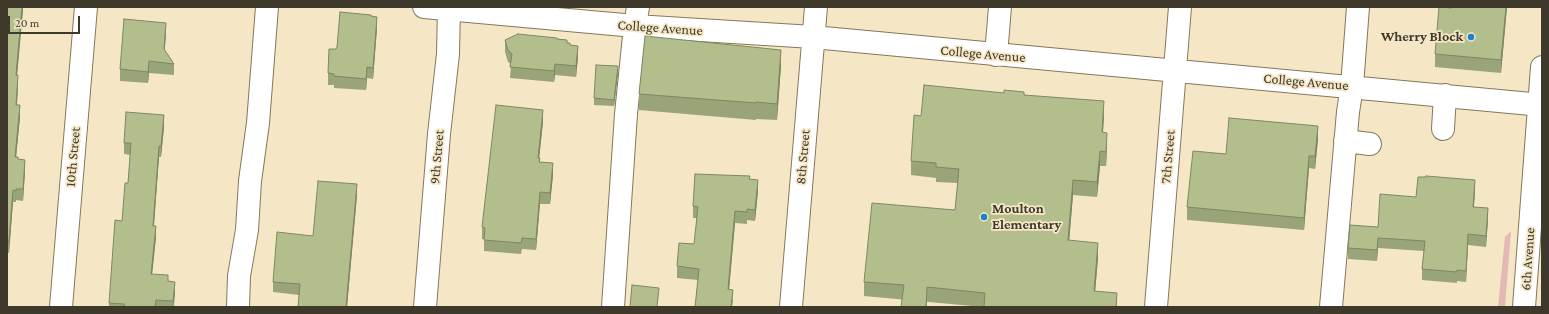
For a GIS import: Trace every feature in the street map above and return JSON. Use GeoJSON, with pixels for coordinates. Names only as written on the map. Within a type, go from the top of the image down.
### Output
{"type":"FeatureCollection","features":[{"type":"Feature","properties":{"kind":"street","name":"10th Street"},"geometry":{"type":"LineString","coordinates":[[61,307],[86,7]]}},
{"type":"Feature","properties":{"kind":"street"},"geometry":{"type":"LineString","coordinates":[[238,307],[239,276],[247,230],[250,181],[258,123],[267,7]]}},
{"type":"Feature","properties":{"kind":"street","name":"College Avenue"},"geometry":{"type":"LineString","coordinates":[[424,7],[636,17],[813,38],[1540,104]]}},
{"type":"Feature","properties":{"kind":"street","name":"8th Street"},"geometry":{"type":"LineString","coordinates":[[791,307],[816,7]]}},
{"type":"Feature","properties":{"kind":"street"},"geometry":{"type":"LineString","coordinates":[[996,55],[1000,7]]}},
{"type":"Feature","properties":{"kind":"street","name":"7th Street"},"geometry":{"type":"LineString","coordinates":[[1156,307],[1180,7]]}},
{"type":"Feature","properties":{"kind":"street"},"geometry":{"type":"LineString","coordinates":[[1331,307],[1358,7]]}},
{"type":"Feature","properties":{"kind":"street","name":"9th Street"},"geometry":{"type":"LineString","coordinates":[[425,307],[439,134],[448,54],[449,8]]}},
{"type":"Feature","properties":{"kind":"street"},"geometry":{"type":"LineString","coordinates":[[613,307],[626,114],[636,17]]}},
{"type":"Feature","properties":{"kind":"street","name":"6th Avenue"},"geometry":{"type":"LineString","coordinates":[[1524,307],[1542,68]]}},
{"type":"Feature","properties":{"kind":"street"},"geometry":{"type":"LineString","coordinates":[[1443,129],[1445,95]]}},
{"type":"Feature","properties":{"kind":"street"},"geometry":{"type":"LineString","coordinates":[[1345,141],[1370,144]]}},
{"type":"Feature","properties":{"kind":"shaded area"},"geometry":{"type":"Polygon","coordinates":[[[1511,231],[1505,307],[1498,307],[1505,237],[1511,231]]]}},
{"type":"Feature","properties":{"kind":"building"},"geometry":{"type":"Polygon","coordinates":[[[7,7],[22,7],[16,75],[18,75],[16,105],[20,105],[15,157],[25,160],[23,189],[16,189],[16,191],[13,190],[9,241],[7,241],[7,7]]]}},
{"type":"Feature","properties":{"kind":"building","name":"Wherry Block"},"geometry":{"type":"Polygon","coordinates":[[[1439,7],[1506,7],[1501,60],[1435,54],[1439,7]]]}},
{"type":"Feature","properties":{"kind":"building"},"geometry":{"type":"Polygon","coordinates":[[[340,12],[377,17],[373,68],[367,67],[366,79],[334,76],[334,74],[328,73],[329,49],[336,49],[337,47],[340,12]]]}},
{"type":"Feature","properties":{"kind":"building"},"geometry":{"type":"Polygon","coordinates":[[[124,19],[166,23],[164,49],[174,64],[149,61],[148,72],[120,69],[124,19]]]}},
{"type":"Feature","properties":{"kind":"building"},"geometry":{"type":"Polygon","coordinates":[[[518,34],[567,40],[567,43],[570,43],[570,45],[578,46],[576,66],[555,64],[554,71],[510,67],[512,54],[508,50],[505,40],[518,34]]]}},
{"type":"Feature","properties":{"kind":"building"},"geometry":{"type":"Polygon","coordinates":[[[645,36],[781,50],[777,104],[639,94],[645,36]]]}},
{"type":"Feature","properties":{"kind":"building"},"geometry":{"type":"Polygon","coordinates":[[[596,65],[618,66],[614,100],[594,98],[596,65]]]}},
{"type":"Feature","properties":{"kind":"building"},"geometry":{"type":"Polygon","coordinates":[[[924,85],[1004,93],[1004,90],[1024,92],[1024,95],[1104,101],[1102,132],[1107,133],[1106,152],[1100,151],[1097,182],[1073,180],[1068,240],[1098,243],[1094,291],[1117,293],[1116,307],[984,307],[985,293],[927,287],[926,307],[901,307],[904,285],[864,282],[872,203],[955,210],[959,169],[936,167],[936,163],[911,161],[914,115],[921,116],[924,85]]]}},
{"type":"Feature","properties":{"kind":"building"},"geometry":{"type":"Polygon","coordinates":[[[496,105],[543,110],[538,158],[540,158],[539,162],[553,163],[550,193],[540,192],[536,239],[522,238],[521,243],[484,240],[485,228],[482,227],[496,105]]]}},
{"type":"Feature","properties":{"kind":"building"},"geometry":{"type":"Polygon","coordinates":[[[126,112],[164,115],[161,146],[159,146],[153,226],[156,226],[151,274],[168,275],[168,281],[175,282],[173,301],[156,300],[155,307],[130,307],[124,306],[124,304],[109,303],[115,220],[122,221],[125,183],[128,183],[131,143],[124,143],[126,112]]]}},
{"type":"Feature","properties":{"kind":"building"},"geometry":{"type":"Polygon","coordinates":[[[1229,118],[1318,126],[1315,156],[1309,156],[1304,218],[1187,207],[1193,151],[1226,154],[1229,118]]]}},
{"type":"Feature","properties":{"kind":"building"},"geometry":{"type":"Polygon","coordinates":[[[695,174],[750,176],[749,179],[758,180],[755,210],[747,209],[747,212],[735,211],[728,289],[733,290],[731,307],[695,307],[699,269],[677,266],[679,243],[694,244],[698,207],[693,206],[695,174]]]}},
{"type":"Feature","properties":{"kind":"building"},"geometry":{"type":"Polygon","coordinates":[[[1426,176],[1475,180],[1473,207],[1488,208],[1486,236],[1468,234],[1466,271],[1457,270],[1457,272],[1422,269],[1425,241],[1378,238],[1377,250],[1348,248],[1350,225],[1378,227],[1380,194],[1416,197],[1418,177],[1426,176]]]}},
{"type":"Feature","properties":{"kind":"building"},"geometry":{"type":"Polygon","coordinates":[[[318,181],[357,184],[346,307],[298,307],[300,284],[273,282],[277,232],[313,236],[318,181]]]}},
{"type":"Feature","properties":{"kind":"building"},"geometry":{"type":"Polygon","coordinates":[[[632,285],[659,288],[657,307],[630,307],[632,285]]]}},
{"type":"Feature","properties":{"kind":"place","name":"Wherry Block"},"geometry":{"type":"Point","coordinates":[1471,37]}},
{"type":"Feature","properties":{"kind":"place","name":"Moulton Elementary"},"geometry":{"type":"Point","coordinates":[984,217]}}]}
